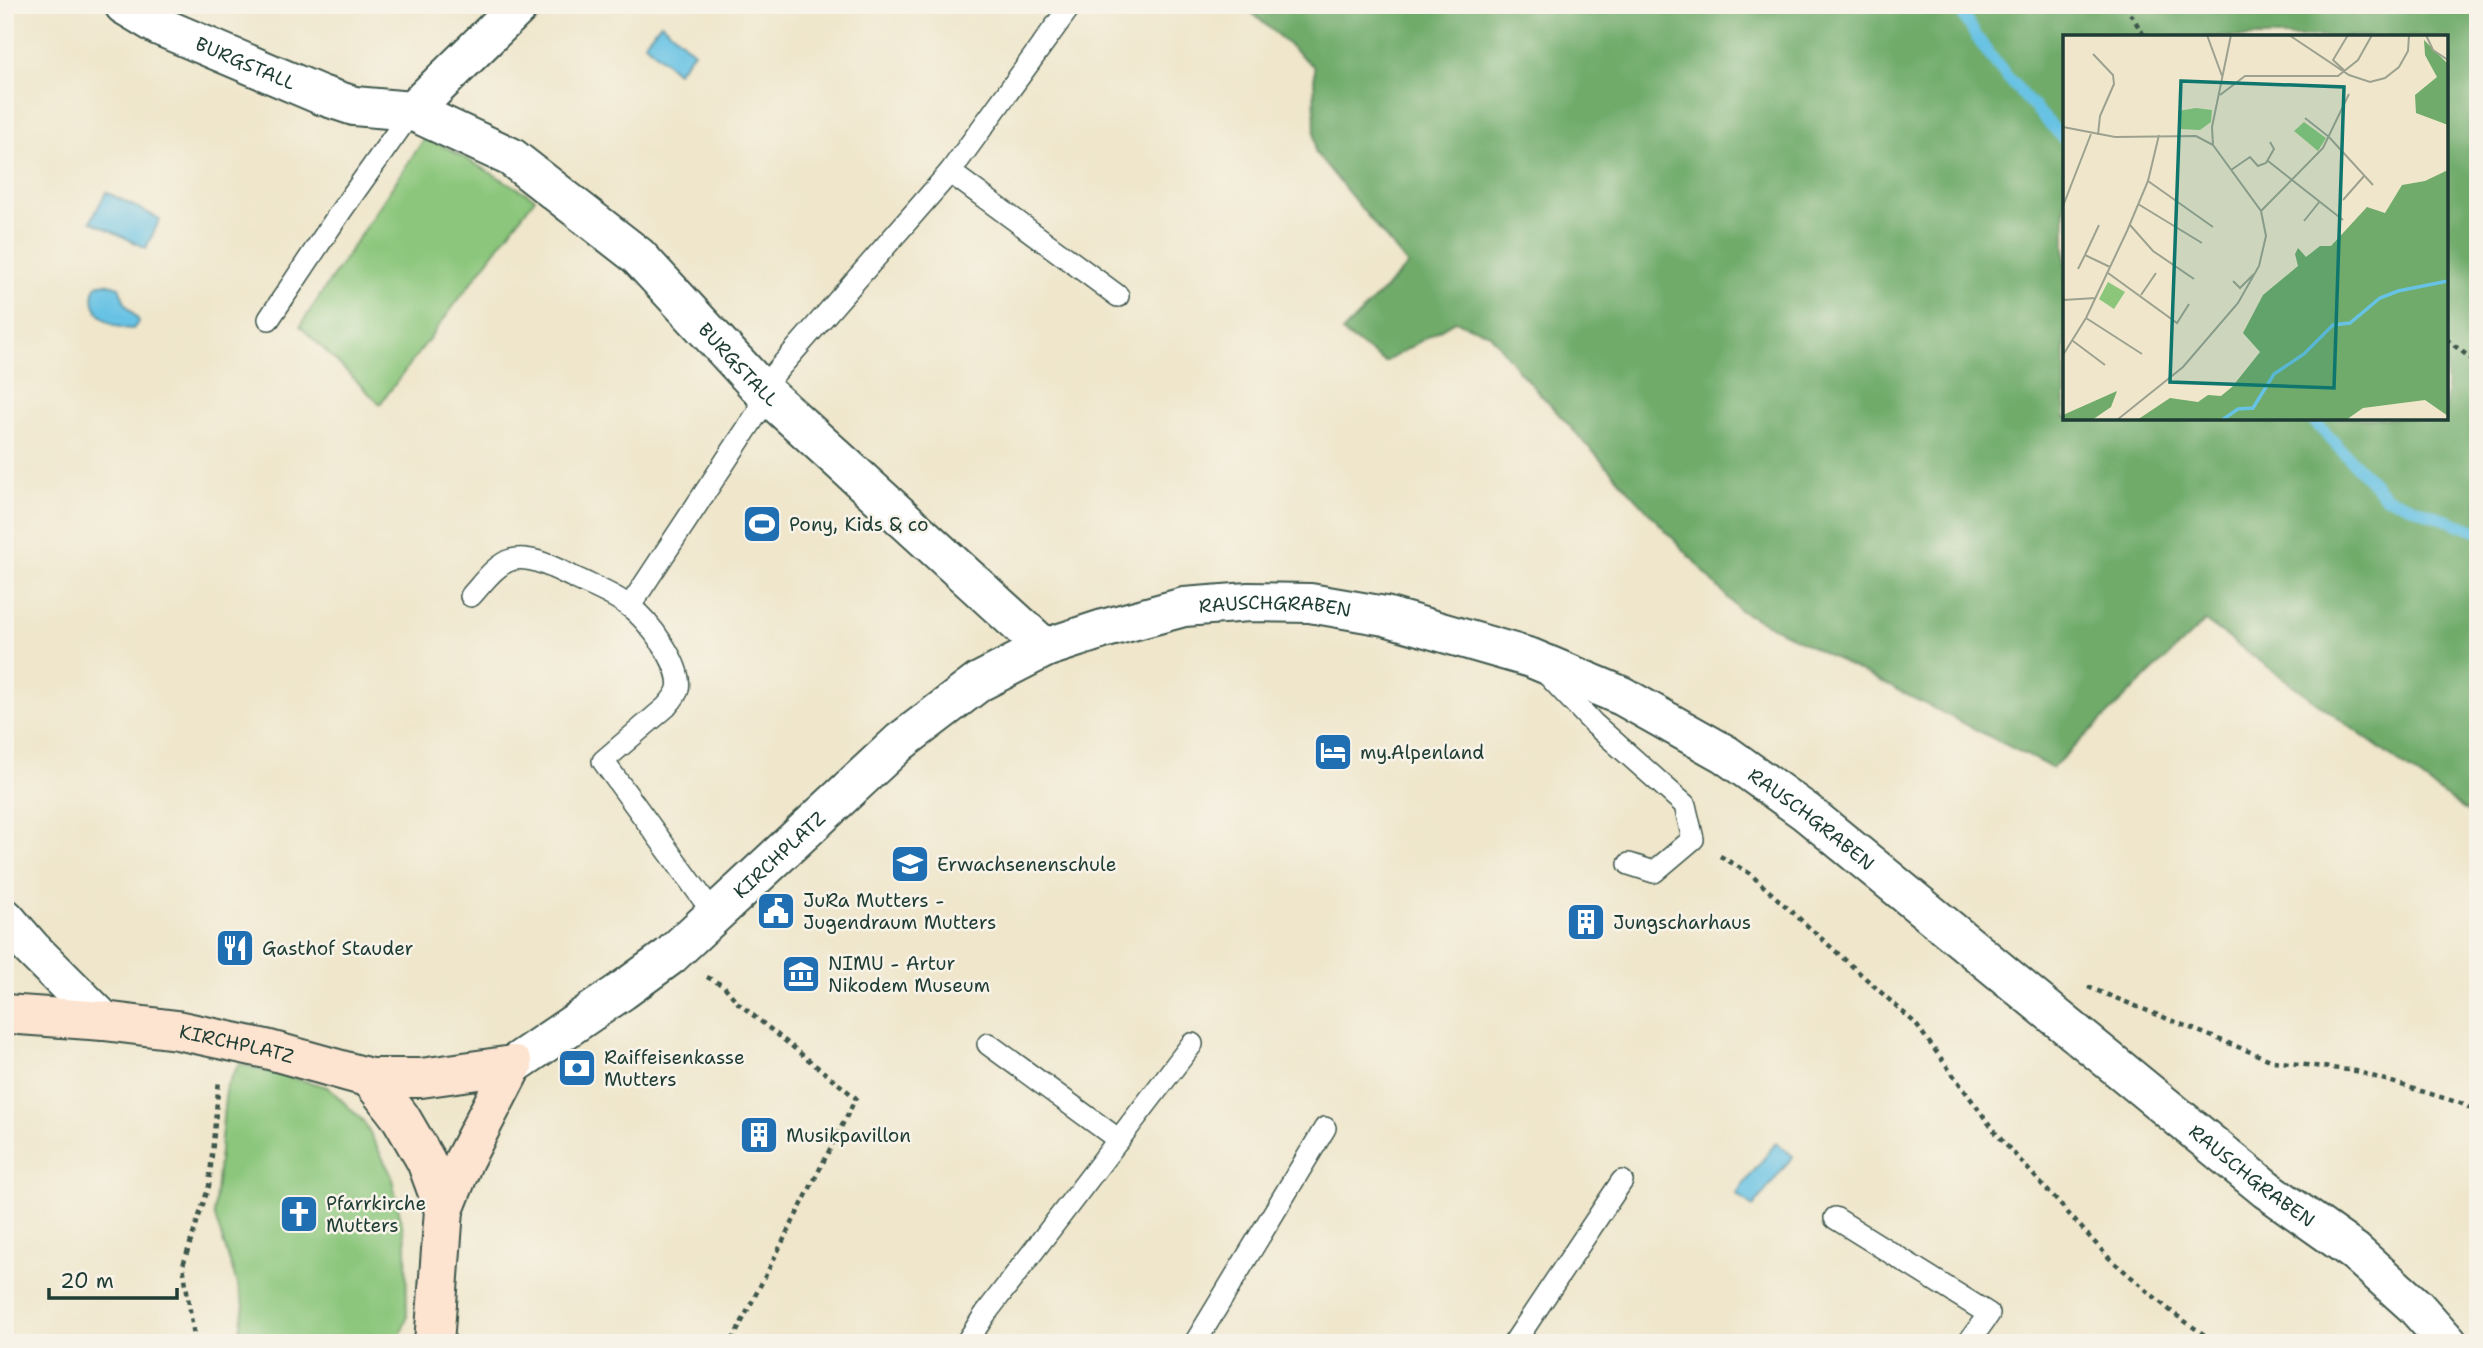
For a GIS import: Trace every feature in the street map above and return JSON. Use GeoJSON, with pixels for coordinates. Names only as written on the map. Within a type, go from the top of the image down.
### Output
{"type":"FeatureCollection","features":[{"type":"Feature","properties":{"kind":"main road","name":"KIRCHPLATZ"},"geometry":{"type":"LineString","coordinates":[[5,1014],[104,1021],[223,1039],[370,1078],[421,1078],[513,1065]]}},
{"type":"Feature","properties":{"kind":"main road","name":"KIRCHPLATZ"},"geometry":{"type":"LineString","coordinates":[[434,1343],[444,1210],[464,1160],[513,1065]]}},
{"type":"Feature","properties":{"kind":"main road","name":"KIRCHPLATZ"},"geometry":{"type":"LineString","coordinates":[[370,1078],[401,1118],[426,1161],[444,1210]]}},
{"type":"Feature","properties":{"kind":"street","name":"BURGSTALL"},"geometry":{"type":"LineString","coordinates":[[124,5],[159,26],[321,95],[354,106],[412,111],[511,157],[638,256],[761,389],[1045,648]]}},
{"type":"Feature","properties":{"kind":"street"},"geometry":{"type":"LineString","coordinates":[[412,111],[520,5]]}},
{"type":"Feature","properties":{"kind":"street","name":"RAUSCHGRABEN"},"geometry":{"type":"LineString","coordinates":[[1045,648],[1184,607],[1249,602],[1310,603],[1385,616],[1531,658],[1622,696],[1725,754],[1806,812],[2266,1189],[2355,1252],[2415,1306],[2448,1343]]}},
{"type":"Feature","properties":{"kind":"street","name":"KIRCHPLATZ"},"geometry":{"type":"LineString","coordinates":[[513,1065],[670,956],[900,742],[979,682],[1045,648]]}},
{"type":"Feature","properties":{"kind":"street"},"geometry":{"type":"LineString","coordinates":[[5,918],[104,1021]]}},
{"type":"Feature","properties":{"kind":"lane"},"geometry":{"type":"LineString","coordinates":[[630,606],[758,412],[761,389],[950,172],[1071,5]]}},
{"type":"Feature","properties":{"kind":"lane"},"geometry":{"type":"LineString","coordinates":[[269,319],[412,111]]}},
{"type":"Feature","properties":{"kind":"lane"},"geometry":{"type":"LineString","coordinates":[[950,172],[1118,296]]}},
{"type":"Feature","properties":{"kind":"lane"},"geometry":{"type":"LineString","coordinates":[[471,596],[496,569],[510,560],[527,559],[558,570],[630,606],[651,627],[678,678],[678,688],[666,707],[603,761],[714,914]]}},
{"type":"Feature","properties":{"kind":"lane"},"geometry":{"type":"LineString","coordinates":[[1531,658],[1593,723],[1685,805],[1693,839],[1654,872],[1629,864]]}},
{"type":"Feature","properties":{"kind":"lane"},"geometry":{"type":"LineString","coordinates":[[988,1044],[1119,1140]]}},
{"type":"Feature","properties":{"kind":"lane"},"geometry":{"type":"LineString","coordinates":[[966,1343],[986,1312],[1192,1044]]}},
{"type":"Feature","properties":{"kind":"lane"},"geometry":{"type":"LineString","coordinates":[[1195,1343],[1325,1128]]}},
{"type":"Feature","properties":{"kind":"lane"},"geometry":{"type":"LineString","coordinates":[[1514,1343],[1622,1181]]}},
{"type":"Feature","properties":{"kind":"lane"},"geometry":{"type":"LineString","coordinates":[[1835,1218],[1989,1314],[1968,1343]]}},
{"type":"Feature","properties":{"kind":"path"},"geometry":{"type":"LineString","coordinates":[[2125,5],[2144,35]]}},
{"type":"Feature","properties":{"kind":"path"},"geometry":{"type":"LineString","coordinates":[[2448,341],[2478,364]]}},
{"type":"Feature","properties":{"kind":"path"},"geometry":{"type":"LineString","coordinates":[[1693,839],[1749,873],[1915,1023],[1998,1136],[2108,1257],[2173,1313],[2216,1343]]}},
{"type":"Feature","properties":{"kind":"path"},"geometry":{"type":"LineString","coordinates":[[670,956],[724,986],[738,1003],[856,1098],[731,1343]]}},
{"type":"Feature","properties":{"kind":"path"},"geometry":{"type":"LineString","coordinates":[[2085,986],[2273,1061],[2356,1071],[2460,1103],[2478,1112]]}},
{"type":"Feature","properties":{"kind":"path"},"geometry":{"type":"LineString","coordinates":[[195,1343],[183,1265],[209,1186],[223,1039]]}},
{"type":"Feature","properties":{"kind":"green space"},"geometry":{"type":"Polygon","coordinates":[[[1243,5],[2478,5],[2478,820],[2205,621],[2052,768],[1739,610],[1519,371],[1490,334],[1455,321],[1385,362],[1342,332],[1408,265],[1315,152],[1314,67],[1243,5]]]}},
{"type":"Feature","properties":{"kind":"green space"},"geometry":{"type":"Polygon","coordinates":[[[426,136],[535,198],[380,404],[300,326],[426,136]]]}},
{"type":"Feature","properties":{"kind":"green space"},"geometry":{"type":"Polygon","coordinates":[[[239,1064],[328,1087],[364,1122],[391,1174],[406,1243],[407,1318],[397,1343],[238,1343],[244,1305],[214,1214],[226,1087],[239,1064]]]}},
{"type":"Feature","properties":{"kind":"water"},"geometry":{"type":"Polygon","coordinates":[[[661,23],[694,52],[677,72],[644,43],[661,23]]]}},
{"type":"Feature","properties":{"kind":"water"},"geometry":{"type":"Polygon","coordinates":[[[106,192],[160,219],[146,248],[91,221],[106,192]]]}},
{"type":"Feature","properties":{"kind":"water"},"geometry":{"type":"Polygon","coordinates":[[[106,283],[119,287],[126,305],[139,321],[133,329],[108,322],[96,309],[94,294],[97,285],[106,283]]]}},
{"type":"Feature","properties":{"kind":"water"},"geometry":{"type":"Polygon","coordinates":[[[1776,1143],[1793,1156],[1753,1207],[1736,1194],[1776,1143]]]}},
{"type":"Feature","properties":{"kind":"waterway"},"geometry":{"type":"LineString","coordinates":[[1958,5],[1993,59],[2063,138]]}},
{"type":"Feature","properties":{"kind":"waterway"},"geometry":{"type":"LineString","coordinates":[[2313,420],[2386,497],[2478,532]]}},
{"type":"Feature","properties":{"kind":"place","name":"Pony, Kids & co"},"geometry":{"type":"Point","coordinates":[762,524]}},
{"type":"Feature","properties":{"kind":"place","name":"my.Alpenland"},"geometry":{"type":"Point","coordinates":[1333,752]}},
{"type":"Feature","properties":{"kind":"place","name":"Erwachsenenschule"},"geometry":{"type":"Point","coordinates":[910,864]}},
{"type":"Feature","properties":{"kind":"place","name":"JuRa Mutters - Jugendraum Mutters"},"geometry":{"type":"Point","coordinates":[776,911]}},
{"type":"Feature","properties":{"kind":"place","name":"Jungscharhaus"},"geometry":{"type":"Point","coordinates":[1586,922]}},
{"type":"Feature","properties":{"kind":"place","name":"Gasthof Stauder"},"geometry":{"type":"Point","coordinates":[235,948]}},
{"type":"Feature","properties":{"kind":"place","name":"NIMU - Artur Nikodem Museum"},"geometry":{"type":"Point","coordinates":[801,974]}},
{"type":"Feature","properties":{"kind":"place","name":"Raiffeisenkasse Mutters"},"geometry":{"type":"Point","coordinates":[577,1068]}},
{"type":"Feature","properties":{"kind":"place","name":"Musikpavillon"},"geometry":{"type":"Point","coordinates":[759,1135]}},
{"type":"Feature","properties":{"kind":"place","name":"Pfarrkirche Mutters"},"geometry":{"type":"Point","coordinates":[299,1214]}}]}
